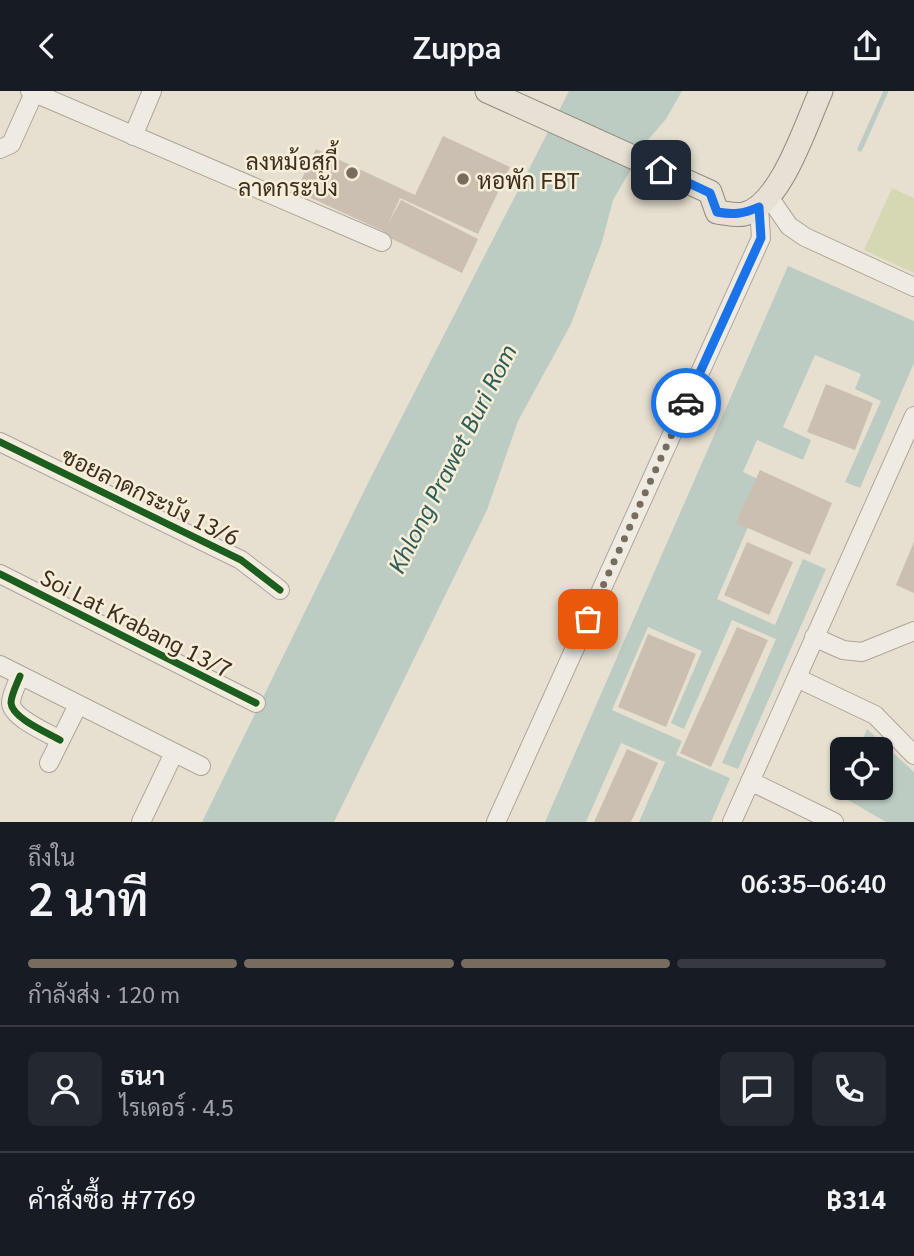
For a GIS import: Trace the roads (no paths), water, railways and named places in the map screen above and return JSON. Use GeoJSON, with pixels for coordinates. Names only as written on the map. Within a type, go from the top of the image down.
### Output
{"type":"FeatureCollection","features":[{"type":"Feature","properties":{"kind":"main road"},"geometry":{"type":"LineString","coordinates":[[487,91],[710,193],[717,212],[732,215],[745,214],[764,202],[789,163],[821,91]]}},
{"type":"Feature","properties":{"kind":"street"},"geometry":{"type":"LineString","coordinates":[[132,136],[152,91]]}},
{"type":"Feature","properties":{"kind":"street"},"geometry":{"type":"LineString","coordinates":[[0,149],[10,144],[32,92],[382,242]]}},
{"type":"Feature","properties":{"kind":"street"},"geometry":{"type":"LineString","coordinates":[[764,202],[805,237],[914,287]]}},
{"type":"Feature","properties":{"kind":"street"},"geometry":{"type":"LineString","coordinates":[[496,822],[761,238],[764,202]]}},
{"type":"Feature","properties":{"kind":"street"},"geometry":{"type":"LineString","coordinates":[[732,822],[914,416]]}},
{"type":"Feature","properties":{"kind":"street","name":"ซอยลาดกระบัง 13/6"},"geometry":{"type":"LineString","coordinates":[[0,442],[241,560],[280,590]]}},
{"type":"Feature","properties":{"kind":"street","name":"Soi Lat Krabang 13/7"},"geometry":{"type":"LineString","coordinates":[[0,574],[256,703]]}},
{"type":"Feature","properties":{"kind":"street"},"geometry":{"type":"LineString","coordinates":[[814,637],[854,653],[914,631]]}},
{"type":"Feature","properties":{"kind":"street"},"geometry":{"type":"LineString","coordinates":[[0,665],[201,767]]}},
{"type":"Feature","properties":{"kind":"street"},"geometry":{"type":"LineString","coordinates":[[20,676],[11,701],[13,708],[26,721],[60,740]]}},
{"type":"Feature","properties":{"kind":"street"},"geometry":{"type":"LineString","coordinates":[[797,678],[875,715],[914,755]]}},
{"type":"Feature","properties":{"kind":"street"},"geometry":{"type":"LineString","coordinates":[[49,763],[78,705]]}},
{"type":"Feature","properties":{"kind":"street"},"geometry":{"type":"LineString","coordinates":[[141,822],[174,753]]}},
{"type":"Feature","properties":{"kind":"street"},"geometry":{"type":"LineString","coordinates":[[750,781],[834,822]]}},
{"type":"Feature","properties":{"kind":"water","name":"Khlong Prawet Buri Rom"},"geometry":{"type":"Polygon","coordinates":[[[569,91],[682,91],[666,119],[648,140],[613,200],[602,242],[571,324],[518,421],[487,510],[334,822],[202,822],[368,483],[569,91]]]}},
{"type":"Feature","properties":{"kind":"water"},"geometry":{"type":"Polygon","coordinates":[[[788,266],[914,321],[914,363],[860,488],[845,482],[881,401],[855,389],[861,374],[815,355],[783,427],[811,440],[803,460],[757,440],[743,472],[767,483],[717,599],[775,625],[803,559],[826,569],[738,769],[722,763],[776,639],[732,620],[684,729],[671,723],[702,651],[648,627],[612,710],[682,741],[676,755],[730,778],[711,822],[639,822],[665,762],[621,743],[586,822],[545,822],[788,266]]]}},
{"type":"Feature","properties":{"kind":"water"},"geometry":{"type":"Polygon","coordinates":[[[867,729],[876,737],[864,737],[867,729]]]}},
{"type":"Feature","properties":{"kind":"water"},"geometry":{"type":"Polygon","coordinates":[[[893,753],[914,772],[914,822],[886,822],[848,800],[893,800],[893,753]]]}},
{"type":"Feature","properties":{"kind":"waterway"},"geometry":{"type":"LineString","coordinates":[[860,149],[886,91]]}},
{"type":"Feature","properties":{"kind":"place","name":"ลงหม้อสุกี้ ลาดกระบัง"},"geometry":{"type":"Point","coordinates":[352,173]}},
{"type":"Feature","properties":{"kind":"place","name":"หอพัก FBT"},"geometry":{"type":"Point","coordinates":[463,179]}}]}
